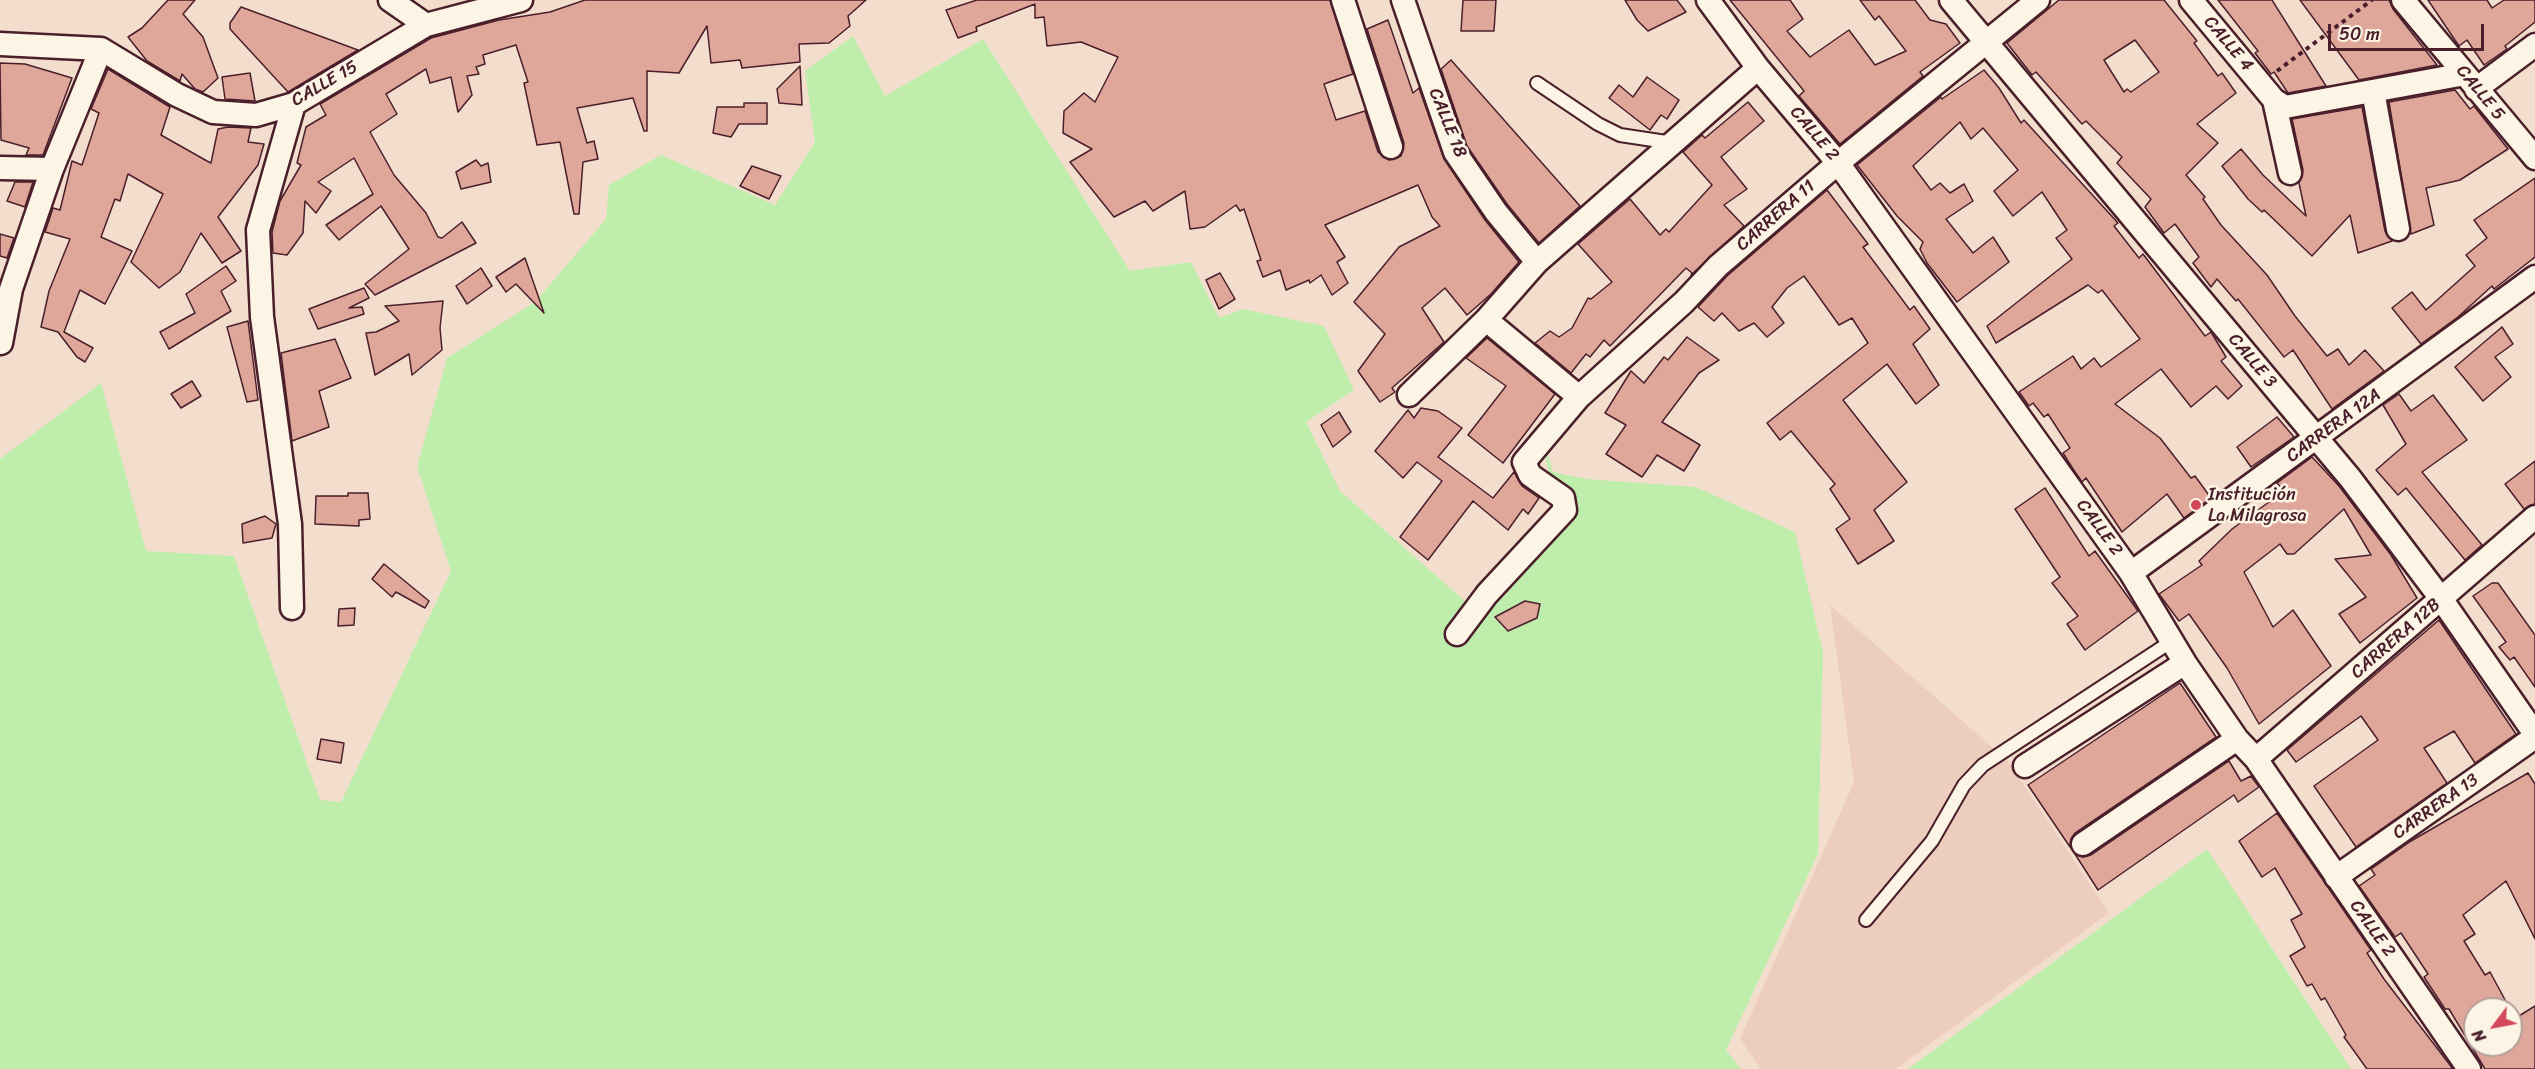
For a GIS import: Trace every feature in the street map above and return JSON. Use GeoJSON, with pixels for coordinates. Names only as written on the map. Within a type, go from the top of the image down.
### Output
{"type":"FeatureCollection","features":[{"type":"Feature","properties":{"kind":"street","name":"CALLE 15"},"geometry":{"type":"LineString","coordinates":[[101,49],[177,95],[213,112],[226,115],[256,115],[294,105],[426,25],[521,0]]}},
{"type":"Feature","properties":{"kind":"street"},"geometry":{"type":"LineString","coordinates":[[1343,0],[1391,147]]}},
{"type":"Feature","properties":{"kind":"street","name":"CALLE 18"},"geometry":{"type":"LineString","coordinates":[[1402,0],[1455,152],[1496,212],[1537,262]]}},
{"type":"Feature","properties":{"kind":"street","name":"CALLE 2"},"geometry":{"type":"LineString","coordinates":[[1708,0],[1758,68],[1838,163],[2131,573],[2185,663],[2237,738],[2256,759],[2469,1069]]}},
{"type":"Feature","properties":{"kind":"street","name":"CALLE 3"},"geometry":{"type":"LineString","coordinates":[[1951,0],[2350,478],[2442,600],[2535,736]]}},
{"type":"Feature","properties":{"kind":"street","name":"CARRERA 11"},"geometry":{"type":"LineString","coordinates":[[1457,633],[1487,594],[1565,510],[1563,498],[1530,475],[1524,462],[1579,398],[1684,302],[1718,266],[1838,163],[2038,0]]}},
{"type":"Feature","properties":{"kind":"street","name":"CALLE 4"},"geometry":{"type":"LineString","coordinates":[[2191,0],[2271,88]]}},
{"type":"Feature","properties":{"kind":"street","name":"CALLE 5"},"geometry":{"type":"LineString","coordinates":[[2403,0],[2535,158]]}},
{"type":"Feature","properties":{"kind":"street"},"geometry":{"type":"LineString","coordinates":[[401,2],[426,25]]}},
{"type":"Feature","properties":{"kind":"street"},"geometry":{"type":"LineString","coordinates":[[0,44],[101,49],[52,169],[11,289],[1,343]]}},
{"type":"Feature","properties":{"kind":"street"},"geometry":{"type":"LineString","coordinates":[[2271,88],[2285,107],[2373,91],[2471,82],[2535,45]]}},
{"type":"Feature","properties":{"kind":"street"},"geometry":{"type":"LineString","coordinates":[[1409,395],[1486,320],[1537,262],[1758,68]]}},
{"type":"Feature","properties":{"kind":"street"},"geometry":{"type":"LineString","coordinates":[[2271,88],[2281,142],[2290,173]]}},
{"type":"Feature","properties":{"kind":"street"},"geometry":{"type":"LineString","coordinates":[[2373,91],[2398,229]]}},
{"type":"Feature","properties":{"kind":"street"},"geometry":{"type":"LineString","coordinates":[[292,608],[290,524],[262,317],[258,230],[294,105]]}},
{"type":"Feature","properties":{"kind":"street"},"geometry":{"type":"LineString","coordinates":[[0,168],[52,169]]}},
{"type":"Feature","properties":{"kind":"street","name":"CARRERA 12A"},"geometry":{"type":"LineString","coordinates":[[2131,573],[2317,439],[2535,277]]}},
{"type":"Feature","properties":{"kind":"street"},"geometry":{"type":"LineString","coordinates":[[1496,328],[1579,398]]}},
{"type":"Feature","properties":{"kind":"street","name":"CARRERA 12B"},"geometry":{"type":"LineString","coordinates":[[2256,759],[2535,517]]}},
{"type":"Feature","properties":{"kind":"street"},"geometry":{"type":"LineString","coordinates":[[2025,766],[2185,663]]}},
{"type":"Feature","properties":{"kind":"street","name":"CARRERA 13"},"geometry":{"type":"LineString","coordinates":[[2336,877],[2535,736]]}},
{"type":"Feature","properties":{"kind":"street"},"geometry":{"type":"LineString","coordinates":[[2083,844],[2237,738]]}},
{"type":"Feature","properties":{"kind":"lane"},"geometry":{"type":"LineString","coordinates":[[1537,83],[1598,124],[1620,135],[1673,142]]}},
{"type":"Feature","properties":{"kind":"lane"},"geometry":{"type":"LineString","coordinates":[[1866,920],[1932,841],[1964,785],[1983,765],[2172,641]]}},
{"type":"Feature","properties":{"kind":"path"},"geometry":{"type":"LineString","coordinates":[[2271,88],[2372,0]]}},
{"type":"Feature","properties":{"kind":"shaded area"},"geometry":{"type":"Polygon","coordinates":[[[1830,605],[2008,761],[2109,913],[1896,1069],[1761,1069],[1740,1039],[1854,782],[1830,605]]]}},
{"type":"Feature","properties":{"kind":"green space"},"geometry":{"type":"Polygon","coordinates":[[[853,36],[885,96],[983,39],[1130,271],[1191,262],[1219,318],[1243,309],[1324,326],[1354,390],[1306,422],[1340,491],[1466,602],[1555,507],[1541,432],[1553,472],[1586,479],[1696,487],[1795,532],[1823,652],[1818,854],[1726,1050],[1741,1069],[0,1069],[0,459],[101,383],[146,551],[234,556],[320,800],[341,802],[451,571],[417,467],[447,358],[535,302],[606,219],[609,185],[661,155],[775,205],[815,142],[805,71],[853,36]]]}},
{"type":"Feature","properties":{"kind":"green space"},"geometry":{"type":"Polygon","coordinates":[[[2207,849],[2351,1069],[1908,1069],[2207,849]]]}},
{"type":"Feature","properties":{"kind":"building"},"geometry":{"type":"Polygon","coordinates":[[[168,0],[195,0],[183,14],[203,37],[218,78],[203,92],[195,89],[182,74],[180,81],[147,61],[128,37],[142,28],[168,0]]]}},
{"type":"Feature","properties":{"kind":"building"},"geometry":{"type":"Polygon","coordinates":[[[585,0],[866,0],[848,16],[850,26],[829,43],[799,44],[800,62],[742,68],[740,60],[711,63],[707,26],[679,73],[647,71],[647,131],[644,131],[633,98],[577,108],[587,143],[594,141],[598,159],[583,162],[579,214],[574,214],[560,142],[537,145],[524,83],[528,82],[516,45],[483,55],[485,64],[476,67],[479,74],[467,76],[472,95],[458,112],[451,77],[430,83],[426,69],[386,94],[397,114],[370,132],[394,175],[426,213],[438,237],[442,238],[462,222],[476,243],[375,295],[365,284],[409,249],[381,206],[339,240],[326,225],[373,194],[354,158],[318,182],[331,191],[316,213],[305,201],[303,233],[287,255],[273,253],[272,232],[280,201],[301,165],[297,163],[306,127],[326,115],[320,104],[431,38],[499,20],[550,12],[585,0]]]}},
{"type":"Feature","properties":{"kind":"building"},"geometry":{"type":"Polygon","coordinates":[[[977,0],[1330,0],[1353,74],[1324,84],[1336,120],[1365,111],[1378,152],[1389,160],[1401,156],[1404,143],[1367,29],[1388,20],[1413,93],[1419,88],[1444,159],[1485,220],[1519,262],[1491,294],[1467,315],[1445,288],[1422,308],[1444,342],[1392,388],[1395,392],[1380,402],[1358,371],[1385,334],[1354,302],[1399,247],[1440,226],[1432,217],[1418,185],[1325,225],[1345,257],[1337,262],[1348,283],[1332,295],[1321,275],[1310,283],[1309,280],[1286,290],[1280,270],[1263,277],[1257,261],[1261,260],[1244,209],[1240,211],[1236,205],[1205,227],[1190,229],[1185,191],[1153,211],[1145,201],[1114,217],[1070,162],[1092,149],[1063,133],[1064,111],[1084,93],[1095,102],[1118,57],[1081,42],[1047,46],[1044,17],[1035,18],[1035,4],[976,27],[977,31],[958,38],[946,10],[977,0]]]}},
{"type":"Feature","properties":{"kind":"building"},"geometry":{"type":"Polygon","coordinates":[[[1463,0],[1496,0],[1494,31],[1461,31],[1463,0]]]}},
{"type":"Feature","properties":{"kind":"building"},"geometry":{"type":"Polygon","coordinates":[[[1625,0],[1677,0],[1686,12],[1648,31],[1637,20],[1625,0]]]}},
{"type":"Feature","properties":{"kind":"building"},"geometry":{"type":"Polygon","coordinates":[[[1730,0],[1790,0],[1803,19],[1787,31],[1810,57],[1849,30],[1875,65],[1906,51],[1879,16],[1875,20],[1860,0],[1915,0],[1930,20],[1946,24],[1960,43],[1920,72],[1923,76],[1840,144],[1799,96],[1804,91],[1730,0]]]}},
{"type":"Feature","properties":{"kind":"building"},"geometry":{"type":"Polygon","coordinates":[[[2059,0],[2164,0],[2197,41],[2194,43],[2218,76],[2222,73],[2236,93],[2197,124],[2218,143],[2186,175],[2205,197],[2203,199],[2221,225],[2267,275],[2295,316],[2327,356],[2338,349],[2349,365],[2365,350],[2384,371],[2332,409],[2293,350],[2284,357],[2238,299],[2236,301],[2217,279],[2211,287],[2193,263],[2199,257],[2175,224],[2164,233],[2145,207],[2151,199],[2117,163],[2122,157],[2086,121],[2082,124],[2036,72],[2032,75],[2007,43],[2059,0]],[[2135,40],[2104,60],[2124,92],[2127,89],[2131,92],[2159,72],[2135,40]]]}},
{"type":"Feature","properties":{"kind":"building"},"geometry":{"type":"Polygon","coordinates":[[[2218,0],[2272,0],[2326,86],[2288,93],[2274,72],[2271,74],[2255,53],[2258,51],[2218,0]]]}},
{"type":"Feature","properties":{"kind":"building"},"geometry":{"type":"Polygon","coordinates":[[[2300,0],[2389,0],[2393,9],[2437,65],[2359,80],[2300,0]]]}},
{"type":"Feature","properties":{"kind":"building"},"geometry":{"type":"Polygon","coordinates":[[[2428,0],[2487,0],[2492,8],[2504,0],[2535,0],[2535,22],[2505,46],[2507,49],[2484,65],[2467,40],[2459,46],[2428,0]]]}},
{"type":"Feature","properties":{"kind":"building"},"geometry":{"type":"Polygon","coordinates":[[[241,7],[358,50],[288,92],[230,29],[230,23],[241,7]]]}},
{"type":"Feature","properties":{"kind":"building"},"geometry":{"type":"Polygon","coordinates":[[[1451,60],[1580,206],[1539,243],[1507,204],[1467,146],[1441,69],[1451,60]]]}},
{"type":"Feature","properties":{"kind":"building"},"geometry":{"type":"Polygon","coordinates":[[[0,63],[25,64],[72,78],[43,155],[26,155],[29,148],[1,140],[0,63]]]}},
{"type":"Feature","properties":{"kind":"building"},"geometry":{"type":"Polygon","coordinates":[[[800,66],[802,105],[779,103],[777,89],[800,66]]]}},
{"type":"Feature","properties":{"kind":"building"},"geometry":{"type":"Polygon","coordinates":[[[108,69],[170,107],[161,135],[211,163],[218,129],[251,128],[248,142],[264,144],[258,165],[218,217],[241,251],[222,263],[201,233],[180,272],[159,288],[131,262],[163,194],[128,174],[120,201],[115,199],[101,237],[132,251],[105,304],[80,290],[64,332],[93,348],[85,362],[77,357],[58,332],[41,327],[49,291],[70,239],[45,232],[53,208],[60,210],[72,161],[82,165],[99,113],[91,109],[108,69]]]}},
{"type":"Feature","properties":{"kind":"building"},"geometry":{"type":"Polygon","coordinates":[[[1984,70],[1999,88],[2021,123],[2024,120],[2118,223],[2114,226],[2139,258],[2143,254],[2205,336],[2211,332],[2226,357],[2221,361],[2242,386],[2228,399],[2216,386],[2191,407],[2161,369],[2115,404],[2160,438],[2191,478],[2195,476],[2211,498],[2184,518],[2167,494],[2122,532],[2086,478],[2082,482],[2073,469],[2063,453],[2070,448],[2048,414],[2044,417],[2033,403],[2029,406],[2019,392],[2073,356],[2081,369],[2094,358],[2101,367],[2140,339],[2102,290],[2098,293],[2088,285],[1996,343],[1987,326],[2072,259],[2056,238],[2067,230],[2042,192],[2013,216],[1994,191],[2018,170],[1983,128],[1971,139],[1960,122],[1913,166],[1931,190],[1940,183],[1950,193],[1964,184],[1973,201],[1946,219],[1973,253],[1993,237],[2009,262],[1957,302],[1927,263],[1920,249],[1923,242],[1897,216],[1857,165],[1941,97],[1942,99],[1984,70]]]}},
{"type":"Feature","properties":{"kind":"building"},"geometry":{"type":"Polygon","coordinates":[[[250,73],[255,101],[225,99],[222,77],[250,73]]]}},
{"type":"Feature","properties":{"kind":"building"},"geometry":{"type":"Polygon","coordinates":[[[1647,77],[1679,100],[1667,119],[1661,115],[1650,130],[1609,98],[1619,85],[1633,97],[1647,77]]]}},
{"type":"Feature","properties":{"kind":"building"},"geometry":{"type":"Polygon","coordinates":[[[2455,90],[2470,109],[2474,106],[2508,149],[2460,180],[2426,188],[2434,225],[2411,234],[2389,102],[2455,90]]]}},
{"type":"Feature","properties":{"kind":"building"},"geometry":{"type":"Polygon","coordinates":[[[1748,102],[1764,121],[1721,157],[1747,189],[1724,205],[1744,226],[1691,275],[1692,273],[1686,268],[1610,346],[1604,340],[1590,357],[1586,354],[1571,373],[1535,343],[1550,331],[1559,337],[1572,328],[1588,298],[1591,299],[1612,282],[1578,244],[1630,199],[1660,235],[1666,229],[1669,232],[1712,185],[1683,152],[1702,135],[1705,138],[1748,102]]]}},
{"type":"Feature","properties":{"kind":"building"},"geometry":{"type":"Polygon","coordinates":[[[744,103],[767,103],[767,124],[739,124],[731,137],[713,133],[717,107],[744,107],[744,103]]]}},
{"type":"Feature","properties":{"kind":"building"},"geometry":{"type":"Polygon","coordinates":[[[2362,107],[2385,231],[2392,241],[2358,253],[2350,215],[2312,256],[2264,210],[2262,212],[2248,199],[2222,166],[2241,149],[2263,175],[2306,216],[2299,183],[2303,170],[2292,119],[2362,107]]]}},
{"type":"Feature","properties":{"kind":"building"},"geometry":{"type":"Polygon","coordinates":[[[476,160],[481,166],[488,163],[491,182],[461,189],[456,172],[476,160]]]}},
{"type":"Feature","properties":{"kind":"building"},"geometry":{"type":"Polygon","coordinates":[[[752,166],[781,176],[769,199],[740,186],[752,166]]]}},
{"type":"Feature","properties":{"kind":"building"},"geometry":{"type":"Polygon","coordinates":[[[2535,178],[2535,257],[2494,289],[2492,286],[2458,317],[2421,344],[2392,308],[2412,292],[2426,310],[2475,266],[2466,255],[2487,238],[2474,220],[2535,178]]]}},
{"type":"Feature","properties":{"kind":"building"},"geometry":{"type":"Polygon","coordinates":[[[15,182],[33,182],[25,207],[7,201],[15,182]]]}},
{"type":"Feature","properties":{"kind":"building"},"geometry":{"type":"Polygon","coordinates":[[[1827,190],[1868,244],[1863,247],[1910,310],[1914,306],[1930,329],[1913,344],[1939,385],[1916,404],[1887,364],[1843,400],[1907,482],[1874,510],[1894,541],[1858,564],[1836,529],[1850,519],[1830,489],[1835,484],[1791,431],[1780,440],[1767,423],[1868,343],[1852,318],[1839,325],[1804,276],[1787,288],[1772,307],[1784,323],[1767,337],[1754,323],[1739,331],[1722,313],[1714,321],[1698,307],[1727,276],[1827,190]]]}},
{"type":"Feature","properties":{"kind":"building"},"geometry":{"type":"Polygon","coordinates":[[[0,234],[14,238],[7,258],[0,256],[0,234]]]}},
{"type":"Feature","properties":{"kind":"building"},"geometry":{"type":"Polygon","coordinates":[[[525,258],[544,313],[516,284],[506,292],[496,277],[525,258]]]}},
{"type":"Feature","properties":{"kind":"building"},"geometry":{"type":"Polygon","coordinates":[[[226,266],[236,281],[221,291],[231,311],[169,349],[160,332],[195,313],[186,294],[226,266]]]}},
{"type":"Feature","properties":{"kind":"building"},"geometry":{"type":"Polygon","coordinates":[[[481,268],[492,286],[467,304],[456,286],[481,268]]]}},
{"type":"Feature","properties":{"kind":"building"},"geometry":{"type":"Polygon","coordinates":[[[1220,273],[1235,299],[1219,309],[1206,280],[1220,273]]]}},
{"type":"Feature","properties":{"kind":"building"},"geometry":{"type":"Polygon","coordinates":[[[364,288],[369,298],[349,308],[362,307],[364,314],[318,329],[309,309],[364,288]]]}},
{"type":"Feature","properties":{"kind":"building"},"geometry":{"type":"Polygon","coordinates":[[[443,301],[440,328],[442,350],[412,375],[409,354],[375,375],[366,333],[376,332],[399,321],[385,306],[443,301]]]}},
{"type":"Feature","properties":{"kind":"building"},"geometry":{"type":"Polygon","coordinates":[[[248,321],[258,400],[247,402],[227,327],[248,321]]]}},
{"type":"Feature","properties":{"kind":"building"},"geometry":{"type":"Polygon","coordinates":[[[2502,327],[2513,344],[2495,357],[2511,377],[2483,401],[2455,367],[2502,327]]]}},
{"type":"Feature","properties":{"kind":"building"},"geometry":{"type":"Polygon","coordinates":[[[1687,337],[1719,360],[1699,373],[1662,422],[1700,445],[1684,471],[1657,455],[1642,477],[1606,454],[1626,425],[1605,413],[1631,371],[1644,383],[1664,357],[1668,360],[1687,337]]]}},
{"type":"Feature","properties":{"kind":"building"},"geometry":{"type":"Polygon","coordinates":[[[1487,338],[1555,394],[1503,463],[1468,435],[1506,386],[1466,358],[1487,338]]]}},
{"type":"Feature","properties":{"kind":"building"},"geometry":{"type":"Polygon","coordinates":[[[335,339],[351,378],[319,391],[329,427],[292,441],[281,353],[335,339]]]}},
{"type":"Feature","properties":{"kind":"building"},"geometry":{"type":"Polygon","coordinates":[[[192,381],[201,396],[181,408],[171,394],[192,381]]]}},
{"type":"Feature","properties":{"kind":"building"},"geometry":{"type":"Polygon","coordinates":[[[2399,394],[2411,411],[2433,395],[2467,440],[2422,472],[2482,545],[2465,560],[2406,488],[2398,495],[2376,470],[2406,444],[2383,405],[2399,394]]]}},
{"type":"Feature","properties":{"kind":"building"},"geometry":{"type":"Polygon","coordinates":[[[1421,408],[1438,411],[1462,428],[1438,457],[1493,498],[1514,472],[1522,486],[1539,498],[1528,514],[1523,509],[1508,530],[1473,501],[1428,560],[1400,537],[1442,481],[1417,462],[1403,478],[1375,451],[1408,410],[1414,418],[1421,408]]]}},
{"type":"Feature","properties":{"kind":"building"},"geometry":{"type":"Polygon","coordinates":[[[1339,412],[1351,432],[1333,447],[1321,425],[1339,412]]]}},
{"type":"Feature","properties":{"kind":"building"},"geometry":{"type":"Polygon","coordinates":[[[2277,417],[2294,437],[2251,467],[2237,447],[2277,417]]]}},
{"type":"Feature","properties":{"kind":"building"},"geometry":{"type":"Polygon","coordinates":[[[2312,457],[2339,486],[2391,555],[2417,598],[2360,643],[2339,614],[2366,597],[2335,559],[2371,555],[2344,509],[2294,554],[2287,554],[2280,544],[2244,572],[2273,627],[2293,610],[2331,666],[2259,724],[2227,668],[2189,614],[2179,621],[2159,594],[2202,565],[2199,561],[2232,529],[2284,491],[2277,483],[2312,457]]]}},
{"type":"Feature","properties":{"kind":"building"},"geometry":{"type":"Polygon","coordinates":[[[2535,461],[2535,504],[2524,509],[2505,484],[2535,461]]]}},
{"type":"Feature","properties":{"kind":"building"},"geometry":{"type":"Polygon","coordinates":[[[2045,488],[2089,556],[2095,551],[2138,611],[2085,650],[2067,624],[2078,616],[2052,583],[2060,577],[2015,509],[2045,488]]]}},
{"type":"Feature","properties":{"kind":"building"},"geometry":{"type":"Polygon","coordinates":[[[348,493],[368,493],[370,519],[359,520],[359,526],[315,524],[316,496],[348,496],[348,493]]]}},
{"type":"Feature","properties":{"kind":"building"},"geometry":{"type":"Polygon","coordinates":[[[265,516],[276,524],[272,538],[243,543],[242,524],[265,516]]]}},
{"type":"Feature","properties":{"kind":"building"},"geometry":{"type":"Polygon","coordinates":[[[384,564],[429,601],[425,608],[396,592],[392,597],[372,579],[384,564]]]}},
{"type":"Feature","properties":{"kind":"building"},"geometry":{"type":"Polygon","coordinates":[[[2492,583],[2498,583],[2535,635],[2535,687],[2514,657],[2510,660],[2499,647],[2506,642],[2473,596],[2492,583]]]}},
{"type":"Feature","properties":{"kind":"building"},"geometry":{"type":"Polygon","coordinates":[[[1525,601],[1540,604],[1537,618],[1508,631],[1495,617],[1525,601]]]}},
{"type":"Feature","properties":{"kind":"building"},"geometry":{"type":"Polygon","coordinates":[[[355,608],[354,625],[338,626],[339,609],[355,608]]]}},
{"type":"Feature","properties":{"kind":"building"},"geometry":{"type":"Polygon","coordinates":[[[2439,620],[2516,734],[2475,763],[2454,731],[2424,748],[2447,783],[2356,847],[2314,786],[2378,740],[2361,716],[2296,762],[2287,750],[2439,620]]]}},
{"type":"Feature","properties":{"kind":"building"},"geometry":{"type":"Polygon","coordinates":[[[2180,683],[2216,737],[2075,833],[2070,847],[2028,785],[2180,683]]]}},
{"type":"Feature","properties":{"kind":"building"},"geometry":{"type":"Polygon","coordinates":[[[321,739],[344,743],[341,763],[317,759],[321,739]]]}},
{"type":"Feature","properties":{"kind":"building"},"geometry":{"type":"Polygon","coordinates":[[[2229,761],[2241,781],[2251,776],[2259,787],[2238,802],[2234,795],[2098,890],[2075,854],[2083,857],[2091,855],[2229,761]]]}},
{"type":"Feature","properties":{"kind":"building"},"geometry":{"type":"Polygon","coordinates":[[[2528,773],[2535,784],[2535,939],[2506,881],[2463,915],[2475,934],[2464,941],[2485,975],[2490,972],[2504,997],[2463,997],[2463,1032],[2449,1009],[2445,1009],[2424,977],[2428,974],[2401,933],[2395,937],[2359,886],[2375,875],[2371,869],[2411,841],[2528,773]]]}},
{"type":"Feature","properties":{"kind":"building"},"geometry":{"type":"Polygon","coordinates":[[[2277,813],[2371,950],[2367,953],[2384,979],[2453,1069],[2367,1069],[2344,1037],[2346,1035],[2325,998],[2321,1000],[2312,984],[2307,986],[2290,956],[2305,947],[2291,920],[2302,914],[2275,868],[2262,877],[2239,841],[2277,813]]]}},
{"type":"Feature","properties":{"kind":"building"},"geometry":{"type":"Polygon","coordinates":[[[2535,1006],[2535,1069],[2485,1069],[2478,1057],[2523,1057],[2523,1014],[2535,1006]]]}},
{"type":"Feature","properties":{"kind":"place","name":"Institución La Milagrosa"},"geometry":{"type":"Point","coordinates":[2196,505]}}]}
